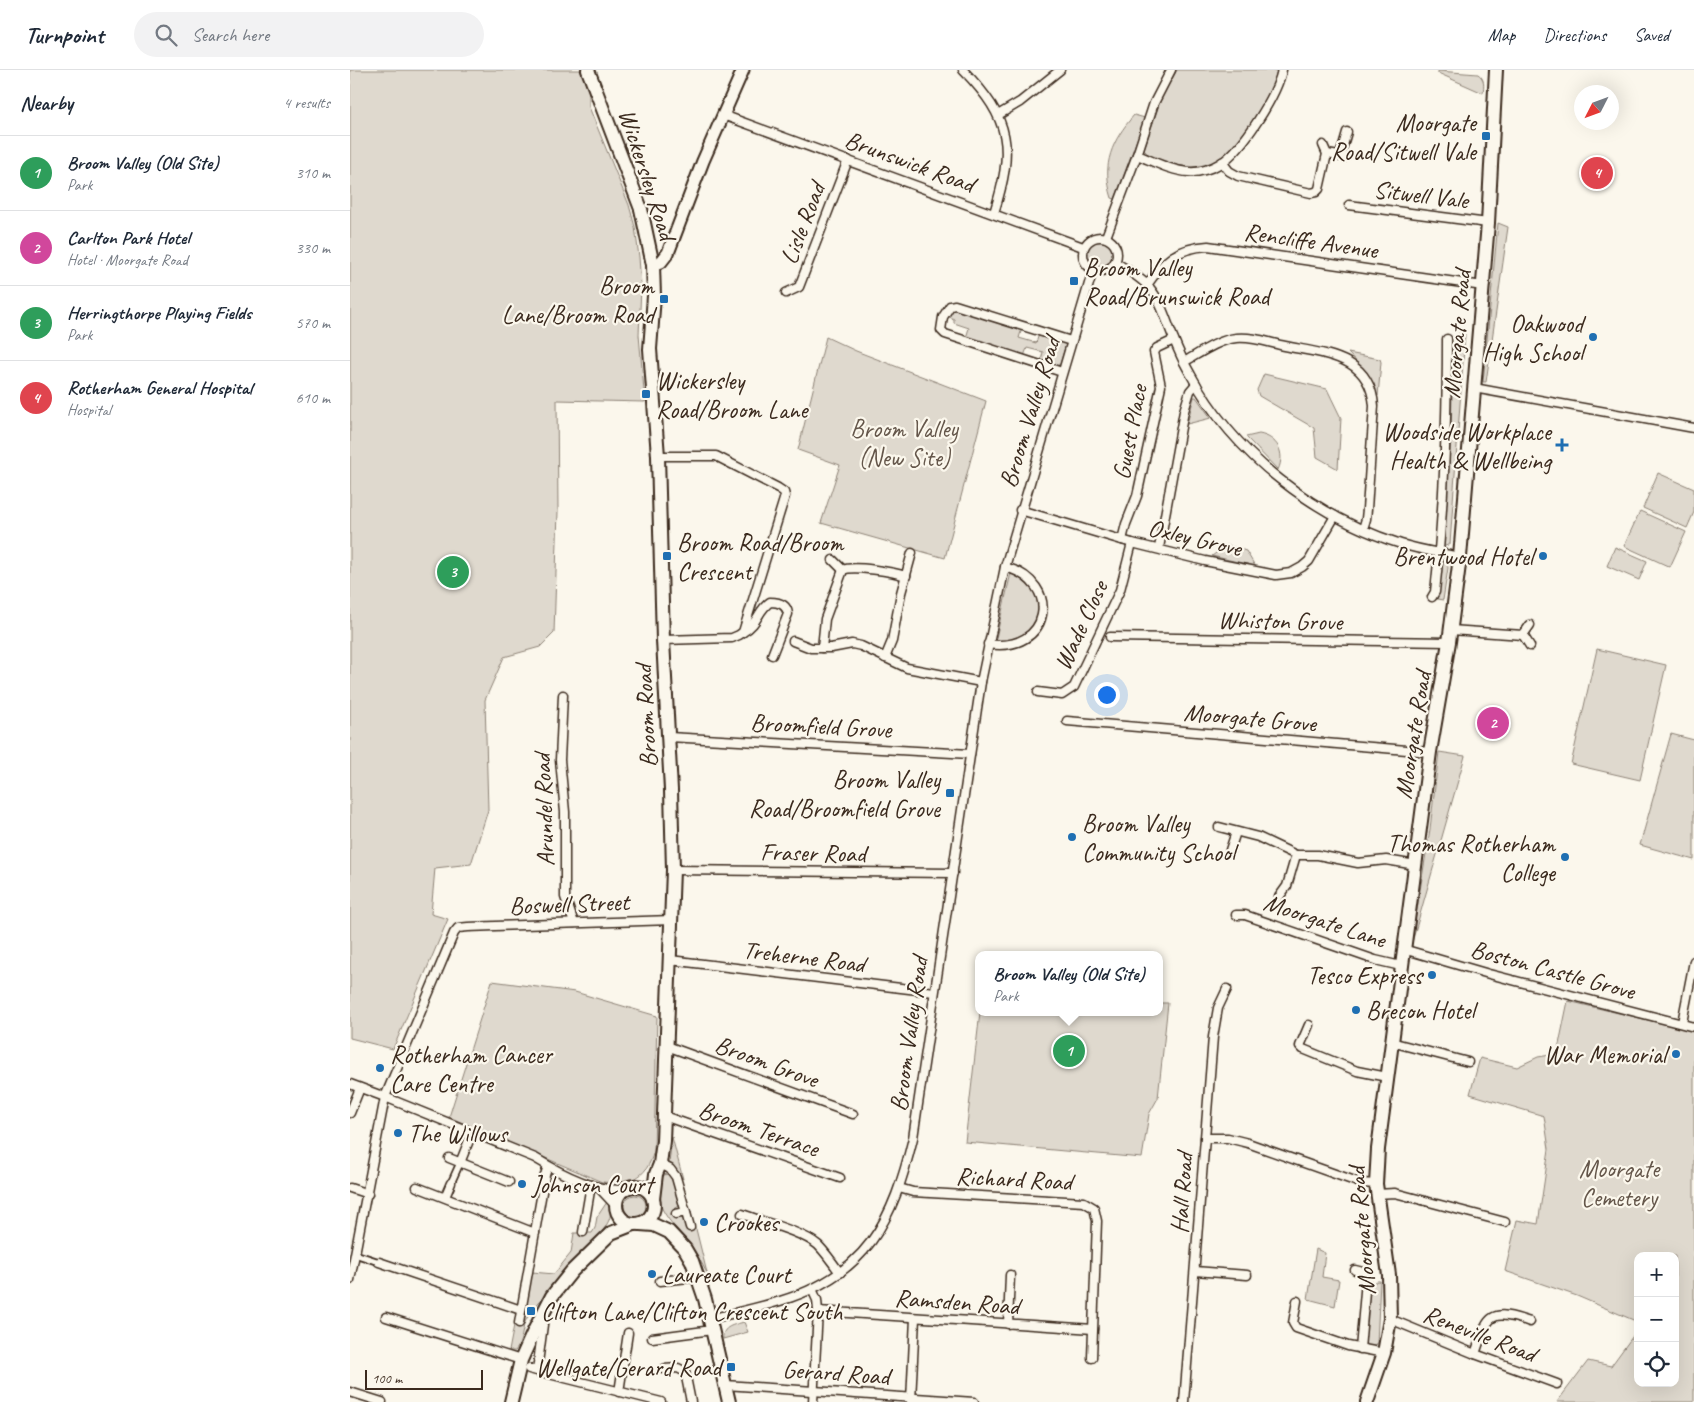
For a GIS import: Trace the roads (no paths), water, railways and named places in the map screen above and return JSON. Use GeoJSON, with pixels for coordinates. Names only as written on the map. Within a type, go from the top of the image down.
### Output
{"type":"FeatureCollection","features":[{"type":"Feature","properties":{"kind":"main road","name":"Wickersley Road"},"geometry":{"type":"LineString","coordinates":[[588,70],[641,210],[653,265]]}},
{"type":"Feature","properties":{"kind":"main road"},"geometry":{"type":"LineString","coordinates":[[653,265],[661,262],[668,253],[703,161],[743,70]]}},
{"type":"Feature","properties":{"kind":"main road","name":"Moorgate Road"},"geometry":{"type":"LineString","coordinates":[[1367,1402],[1384,1353],[1390,1319],[1389,1276],[1377,1189],[1378,1149],[1430,752],[1450,636],[1460,557],[1488,223],[1496,70]]}},
{"type":"Feature","properties":{"kind":"main road","name":"Broom Road"},"geometry":{"type":"LineString","coordinates":[[653,265],[654,296],[650,349],[658,456],[663,640],[669,737],[673,870],[664,1116],[654,1202]]}},
{"type":"Feature","properties":{"kind":"main road"},"geometry":{"type":"LineString","coordinates":[[611,1233],[619,1197],[630,1188],[645,1182],[658,1169]]}},
{"type":"Feature","properties":{"kind":"main road"},"geometry":{"type":"LineString","coordinates":[[630,1188],[646,1190],[669,1232],[685,1249],[692,1261],[711,1324],[728,1402]]}},
{"type":"Feature","properties":{"kind":"main road"},"geometry":{"type":"LineString","coordinates":[[511,1402],[545,1308],[552,1296],[572,1271],[611,1233],[637,1224],[650,1217],[654,1202]]}},
{"type":"Feature","properties":{"kind":"main road"},"geometry":{"type":"LineString","coordinates":[[617,1209],[624,1220],[637,1224],[654,1225],[669,1232]]}},
{"type":"Feature","properties":{"kind":"street"},"geometry":{"type":"LineString","coordinates":[[963,70],[980,87],[998,115],[1003,133],[1006,162],[1003,184],[994,213]]}},
{"type":"Feature","properties":{"kind":"street"},"geometry":{"type":"LineString","coordinates":[[998,115],[1020,102],[1060,70]]}},
{"type":"Feature","properties":{"kind":"street"},"geometry":{"type":"LineString","coordinates":[[1106,237],[1137,155],[1154,102],[1171,70]]}},
{"type":"Feature","properties":{"kind":"street"},"geometry":{"type":"LineString","coordinates":[[1137,155],[1189,172],[1204,170],[1222,162],[1240,146],[1263,111],[1274,92],[1282,70]]}},
{"type":"Feature","properties":{"kind":"street","name":"Brunswick Road"},"geometry":{"type":"LineString","coordinates":[[723,115],[1084,247]]}},
{"type":"Feature","properties":{"kind":"street"},"geometry":{"type":"LineString","coordinates":[[1327,154],[1343,156],[1347,132]]}},
{"type":"Feature","properties":{"kind":"street"},"geometry":{"type":"LineString","coordinates":[[1222,162],[1238,176],[1311,193],[1319,189],[1327,154],[1323,145]]}},
{"type":"Feature","properties":{"kind":"street","name":"Lisle Road"},"geometry":{"type":"LineString","coordinates":[[786,293],[799,287],[848,160]]}},
{"type":"Feature","properties":{"kind":"street","name":"Sitwell Vale"},"geometry":{"type":"LineString","coordinates":[[1349,205],[1488,223]]}},
{"type":"Feature","properties":{"kind":"street"},"geometry":{"type":"LineString","coordinates":[[1106,237],[1111,240],[1117,250],[1115,262],[1108,269],[1093,270],[1085,263],[1082,252],[1084,247],[1090,238],[1106,237]]}},
{"type":"Feature","properties":{"kind":"street","name":"Rencliffe Avenue"},"geometry":{"type":"LineString","coordinates":[[1147,284],[1162,264],[1171,257],[1188,249],[1208,246],[1483,286]]}},
{"type":"Feature","properties":{"kind":"street"},"geometry":{"type":"LineString","coordinates":[[1115,262],[1147,284],[1160,303],[1174,340],[1196,384],[1233,435],[1265,468],[1292,489],[1335,516],[1363,529],[1402,545],[1460,557]]}},
{"type":"Feature","properties":{"kind":"street","name":"Broom Valley Road"},"geometry":{"type":"LineString","coordinates":[[652,1338],[711,1324],[780,1301],[812,1289],[840,1273],[864,1253],[881,1227],[899,1188],[913,1138],[988,644],[1020,510],[1093,270]]}},
{"type":"Feature","properties":{"kind":"street"},"geometry":{"type":"LineString","coordinates":[[1062,372],[945,334],[941,330],[943,317],[946,310],[955,304],[1071,341]]}},
{"type":"Feature","properties":{"kind":"street"},"geometry":{"type":"LineString","coordinates":[[1184,362],[1228,339],[1246,338],[1338,356],[1356,368],[1369,386],[1374,406],[1367,514],[1363,529]]}},
{"type":"Feature","properties":{"kind":"street","name":"Moorgate Road"},"geometry":{"type":"LineString","coordinates":[[1432,597],[1435,592],[1439,553],[1447,406],[1447,339]]}},
{"type":"Feature","properties":{"kind":"street","name":"Guest Place"},"geometry":{"type":"LineString","coordinates":[[1122,540],[1137,496],[1160,386],[1161,380],[1154,352],[1157,348],[1174,340]]}},
{"type":"Feature","properties":{"kind":"street"},"geometry":{"type":"LineString","coordinates":[[1159,548],[1184,411],[1190,391],[1196,384]]}},
{"type":"Feature","properties":{"kind":"street"},"geometry":{"type":"LineString","coordinates":[[1474,388],[1694,428]]}},
{"type":"Feature","properties":{"kind":"street"},"geometry":{"type":"LineString","coordinates":[[658,456],[716,456],[784,492],[784,502],[742,632]]}},
{"type":"Feature","properties":{"kind":"street","name":"Oxley Grove"},"geometry":{"type":"LineString","coordinates":[[1020,510],[1132,543],[1266,574],[1284,575],[1297,570],[1309,561],[1335,516]]}},
{"type":"Feature","properties":{"kind":"street","name":"Wade Close"},"geometry":{"type":"LineString","coordinates":[[1038,692],[1062,695],[1074,687],[1120,590],[1132,543]]}},
{"type":"Feature","properties":{"kind":"street"},"geometry":{"type":"LineString","coordinates":[[885,658],[892,641],[912,553]]}},
{"type":"Feature","properties":{"kind":"street"},"geometry":{"type":"LineString","coordinates":[[833,560],[843,570]]}},
{"type":"Feature","properties":{"kind":"street"},"geometry":{"type":"LineString","coordinates":[[988,644],[1006,646],[1020,643],[1036,628],[1041,615],[1042,602],[1038,589],[1022,572],[1005,567]]}},
{"type":"Feature","properties":{"kind":"street"},"geometry":{"type":"LineString","coordinates":[[843,570],[850,568],[885,570],[906,576]]}},
{"type":"Feature","properties":{"kind":"street"},"geometry":{"type":"LineString","coordinates":[[822,648],[825,619],[843,570]]}},
{"type":"Feature","properties":{"kind":"street"},"geometry":{"type":"LineString","coordinates":[[663,640],[732,638],[739,636],[742,632],[752,627],[762,610],[770,602],[775,602],[785,606],[788,614],[772,655]]}},
{"type":"Feature","properties":{"kind":"street"},"geometry":{"type":"LineString","coordinates":[[1530,625],[1523,635],[1530,646]]}},
{"type":"Feature","properties":{"kind":"street","name":"Whiston Grove"},"geometry":{"type":"LineString","coordinates":[[1110,637],[1523,635]]}},
{"type":"Feature","properties":{"kind":"street"},"geometry":{"type":"LineString","coordinates":[[792,641],[811,648],[852,644],[861,646],[917,671],[981,682]]}},
{"type":"Feature","properties":{"kind":"street","name":"Arundel Road"},"geometry":{"type":"LineString","coordinates":[[564,696],[560,760],[565,812],[565,897],[574,923]]}},
{"type":"Feature","properties":{"kind":"street","name":"Moorgate Grove"},"geometry":{"type":"LineString","coordinates":[[1067,721],[1430,752]]}},
{"type":"Feature","properties":{"kind":"street","name":"Broomfield Grove"},"geometry":{"type":"LineString","coordinates":[[669,737],[970,754]]}},
{"type":"Feature","properties":{"kind":"street"},"geometry":{"type":"LineString","coordinates":[[1219,827],[1258,837],[1296,854],[1318,855],[1365,864],[1386,860],[1416,865]]}},
{"type":"Feature","properties":{"kind":"street"},"geometry":{"type":"LineString","coordinates":[[1230,850],[1236,832]]}},
{"type":"Feature","properties":{"kind":"street"},"geometry":{"type":"LineString","coordinates":[[1279,897],[1287,886],[1296,854]]}},
{"type":"Feature","properties":{"kind":"street","name":"Fraser Road"},"geometry":{"type":"LineString","coordinates":[[673,870],[953,873]]}},
{"type":"Feature","properties":{"kind":"street","name":"Moorgate Lane"},"geometry":{"type":"LineString","coordinates":[[1236,915],[1245,915],[1376,960],[1401,966]]}},
{"type":"Feature","properties":{"kind":"street","name":"Boswell Street"},"geometry":{"type":"LineString","coordinates":[[385,1097],[454,933],[458,928],[672,920]]}},
{"type":"Feature","properties":{"kind":"street","name":"Boston Castle Grove"},"geometry":{"type":"LineString","coordinates":[[1403,949],[1511,980],[1694,1027]]}},
{"type":"Feature","properties":{"kind":"street","name":"Treherne Road"},"geometry":{"type":"LineString","coordinates":[[670,960],[934,992]]}},
{"type":"Feature","properties":{"kind":"street"},"geometry":{"type":"LineString","coordinates":[[1682,1023],[1694,961]]}},
{"type":"Feature","properties":{"kind":"street","name":"Hall Road"},"geometry":{"type":"LineString","coordinates":[[1184,1402],[1214,1021],[1227,989]]}},
{"type":"Feature","properties":{"kind":"street"},"geometry":{"type":"LineString","coordinates":[[1309,1025],[1300,1046],[1303,1049],[1357,1070],[1387,1077]]}},
{"type":"Feature","properties":{"kind":"street"},"geometry":{"type":"LineString","coordinates":[[1391,1042],[1468,1062]]}},
{"type":"Feature","properties":{"kind":"street","name":"Broom Grove"},"geometry":{"type":"LineString","coordinates":[[667,1046],[853,1114]]}},
{"type":"Feature","properties":{"kind":"street"},"geometry":{"type":"LineString","coordinates":[[350,1084],[535,1158],[548,1166],[600,1189],[618,1191],[630,1188]]}},
{"type":"Feature","properties":{"kind":"street"},"geometry":{"type":"LineString","coordinates":[[350,1113],[360,1088]]}},
{"type":"Feature","properties":{"kind":"street"},"geometry":{"type":"LineString","coordinates":[[350,1280],[368,1194],[385,1097]]}},
{"type":"Feature","properties":{"kind":"street","name":"Broom Terrace"},"geometry":{"type":"LineString","coordinates":[[664,1116],[840,1178]]}},
{"type":"Feature","properties":{"kind":"street"},"geometry":{"type":"LineString","coordinates":[[445,1197],[472,1133]]}},
{"type":"Feature","properties":{"kind":"street"},"geometry":{"type":"LineString","coordinates":[[1206,1138],[1228,1138],[1248,1142],[1377,1189],[1505,1222]]}},
{"type":"Feature","properties":{"kind":"street"},"geometry":{"type":"LineString","coordinates":[[449,1158],[509,1182]]}},
{"type":"Feature","properties":{"kind":"street"},"geometry":{"type":"LineString","coordinates":[[519,1323],[548,1166]]}},
{"type":"Feature","properties":{"kind":"street"},"geometry":{"type":"LineString","coordinates":[[658,1169],[670,1169],[676,1177],[690,1227]]}},
{"type":"Feature","properties":{"kind":"street"},"geometry":{"type":"LineString","coordinates":[[583,1232],[591,1185]]}},
{"type":"Feature","properties":{"kind":"street"},"geometry":{"type":"LineString","coordinates":[[417,1187],[536,1233]]}},
{"type":"Feature","properties":{"kind":"street"},"geometry":{"type":"LineString","coordinates":[[350,1188],[368,1194]]}},
{"type":"Feature","properties":{"kind":"street","name":"Richard Road"},"geometry":{"type":"LineString","coordinates":[[899,1188],[913,1192],[1084,1202],[1094,1208],[1097,1221],[1092,1358]]}},
{"type":"Feature","properties":{"kind":"street"},"geometry":{"type":"LineString","coordinates":[[600,1189],[617,1209]]}},
{"type":"Feature","properties":{"kind":"street"},"geometry":{"type":"LineString","coordinates":[[676,1214],[686,1212]]}},
{"type":"Feature","properties":{"kind":"street"},"geometry":{"type":"LineString","coordinates":[[742,1214],[802,1236],[813,1242],[828,1256],[840,1273]]}},
{"type":"Feature","properties":{"kind":"street"},"geometry":{"type":"LineString","coordinates":[[355,1254],[521,1310]]}},
{"type":"Feature","properties":{"kind":"street"},"geometry":{"type":"LineString","coordinates":[[1355,1270],[1363,1272],[1366,1280],[1360,1349]]}},
{"type":"Feature","properties":{"kind":"street"},"geometry":{"type":"LineString","coordinates":[[1195,1271],[1247,1275]]}},
{"type":"Feature","properties":{"kind":"street"},"geometry":{"type":"LineString","coordinates":[[1008,1324],[1010,1274]]}},
{"type":"Feature","properties":{"kind":"street"},"geometry":{"type":"LineString","coordinates":[[660,1281],[698,1277]]}},
{"type":"Feature","properties":{"kind":"street"},"geometry":{"type":"LineString","coordinates":[[812,1289],[817,1300],[818,1312],[813,1402]]}},
{"type":"Feature","properties":{"kind":"street"},"geometry":{"type":"LineString","coordinates":[[1297,1301],[1293,1324],[1296,1328],[1360,1349],[1384,1353]]}},
{"type":"Feature","properties":{"kind":"street"},"geometry":{"type":"LineString","coordinates":[[538,1371],[545,1308]]}},
{"type":"Feature","properties":{"kind":"street","name":"Ramsden Road"},"geometry":{"type":"LineString","coordinates":[[818,1312],[1093,1329]]}},
{"type":"Feature","properties":{"kind":"street"},"geometry":{"type":"LineString","coordinates":[[1475,1354],[1489,1319],[1504,1315],[1530,1322]]}},
{"type":"Feature","properties":{"kind":"street"},"geometry":{"type":"LineString","coordinates":[[386,1317],[525,1364],[538,1371],[662,1402]]}},
{"type":"Feature","properties":{"kind":"street"},"geometry":{"type":"LineString","coordinates":[[911,1400],[916,1318]]}},
{"type":"Feature","properties":{"kind":"street","name":"Reneville Road"},"geometry":{"type":"LineString","coordinates":[[1390,1319],[1475,1354],[1557,1384]]}},
{"type":"Feature","properties":{"kind":"street"},"geometry":{"type":"LineString","coordinates":[[619,1392],[628,1333]]}},
{"type":"Feature","properties":{"kind":"street"},"geometry":{"type":"LineString","coordinates":[[664,1369],[678,1368],[685,1372],[691,1402]]}},
{"type":"Feature","properties":{"kind":"street","name":"Gerard Road"},"geometry":{"type":"LineString","coordinates":[[725,1385],[814,1390],[911,1400],[974,1402]]}},
{"type":"Feature","properties":{"kind":"street"},"geometry":{"type":"LineString","coordinates":[[350,1392],[382,1402]]}},
{"type":"Feature","properties":{"kind":"place","name":"Moorgate Road/Sitwell Vale"},"geometry":{"type":"Point","coordinates":[1486,136]}},
{"type":"Feature","properties":{"kind":"place","name":"Rotherham General Hospital"},"geometry":{"type":"Point","coordinates":[1597,173]}},
{"type":"Feature","properties":{"kind":"place","name":"Broom Valley Road/Brunswick Road"},"geometry":{"type":"Point","coordinates":[1074,281]}},
{"type":"Feature","properties":{"kind":"place","name":"Broom Lane/Broom Road"},"geometry":{"type":"Point","coordinates":[664,299]}},
{"type":"Feature","properties":{"kind":"place","name":"Oakwood High School"},"geometry":{"type":"Point","coordinates":[1593,337]}},
{"type":"Feature","properties":{"kind":"place","name":"Wickersley Road/Broom Lane"},"geometry":{"type":"Point","coordinates":[646,394]}},
{"type":"Feature","properties":{"kind":"place","name":"Woodside Workplace Health & Wellbeing"},"geometry":{"type":"Point","coordinates":[1562,445]}},
{"type":"Feature","properties":{"kind":"place","name":"Broom Road/Broom Crescent"},"geometry":{"type":"Point","coordinates":[667,556]}},
{"type":"Feature","properties":{"kind":"place","name":"Brentwood Hotel"},"geometry":{"type":"Point","coordinates":[1543,556]}},
{"type":"Feature","properties":{"kind":"place","name":"Herringthorpe Playing Fields"},"geometry":{"type":"Point","coordinates":[453,572]}},
{"type":"Feature","properties":{"kind":"place","name":"Carlton Park Hotel"},"geometry":{"type":"Point","coordinates":[1493,723]}},
{"type":"Feature","properties":{"kind":"place","name":"Broom Valley Road/Broomfield Grove"},"geometry":{"type":"Point","coordinates":[950,793]}},
{"type":"Feature","properties":{"kind":"place","name":"Broom Valley Community School"},"geometry":{"type":"Point","coordinates":[1072,837]}},
{"type":"Feature","properties":{"kind":"place","name":"Thomas Rotherham College"},"geometry":{"type":"Point","coordinates":[1565,857]}},
{"type":"Feature","properties":{"kind":"place","name":"Tesco Express"},"geometry":{"type":"Point","coordinates":[1432,975]}},
{"type":"Feature","properties":{"kind":"place","name":"Brecon Hotel"},"geometry":{"type":"Point","coordinates":[1356,1010]}},
{"type":"Feature","properties":{"kind":"place","name":"Broom Valley (Old Site)"},"geometry":{"type":"Point","coordinates":[1069,1051]}},
{"type":"Feature","properties":{"kind":"place","name":"War Memorial"},"geometry":{"type":"Point","coordinates":[1676,1054]}},
{"type":"Feature","properties":{"kind":"place","name":"Rotherham Cancer Care Centre"},"geometry":{"type":"Point","coordinates":[380,1068]}},
{"type":"Feature","properties":{"kind":"place","name":"The Willows"},"geometry":{"type":"Point","coordinates":[398,1133]}},
{"type":"Feature","properties":{"kind":"place","name":"Johnson Court"},"geometry":{"type":"Point","coordinates":[522,1184]}},
{"type":"Feature","properties":{"kind":"place","name":"Crookes"},"geometry":{"type":"Point","coordinates":[704,1222]}},
{"type":"Feature","properties":{"kind":"place","name":"Laureate Court"},"geometry":{"type":"Point","coordinates":[652,1274]}},
{"type":"Feature","properties":{"kind":"place","name":"Clifton Lane/Clifton Crescent South"},"geometry":{"type":"Point","coordinates":[531,1311]}},
{"type":"Feature","properties":{"kind":"place","name":"Wellgate/Gerard Road"},"geometry":{"type":"Point","coordinates":[731,1367]}},
{"type":"Feature","properties":{"kind":"park label","name":"Broom Valley (New Site)"},"geometry":{"type":"Point","coordinates":[904,442]}},
{"type":"Feature","properties":{"kind":"park label","name":"Moorgate Cemetery"},"geometry":{"type":"Point","coordinates":[1619,1182]}}]}
